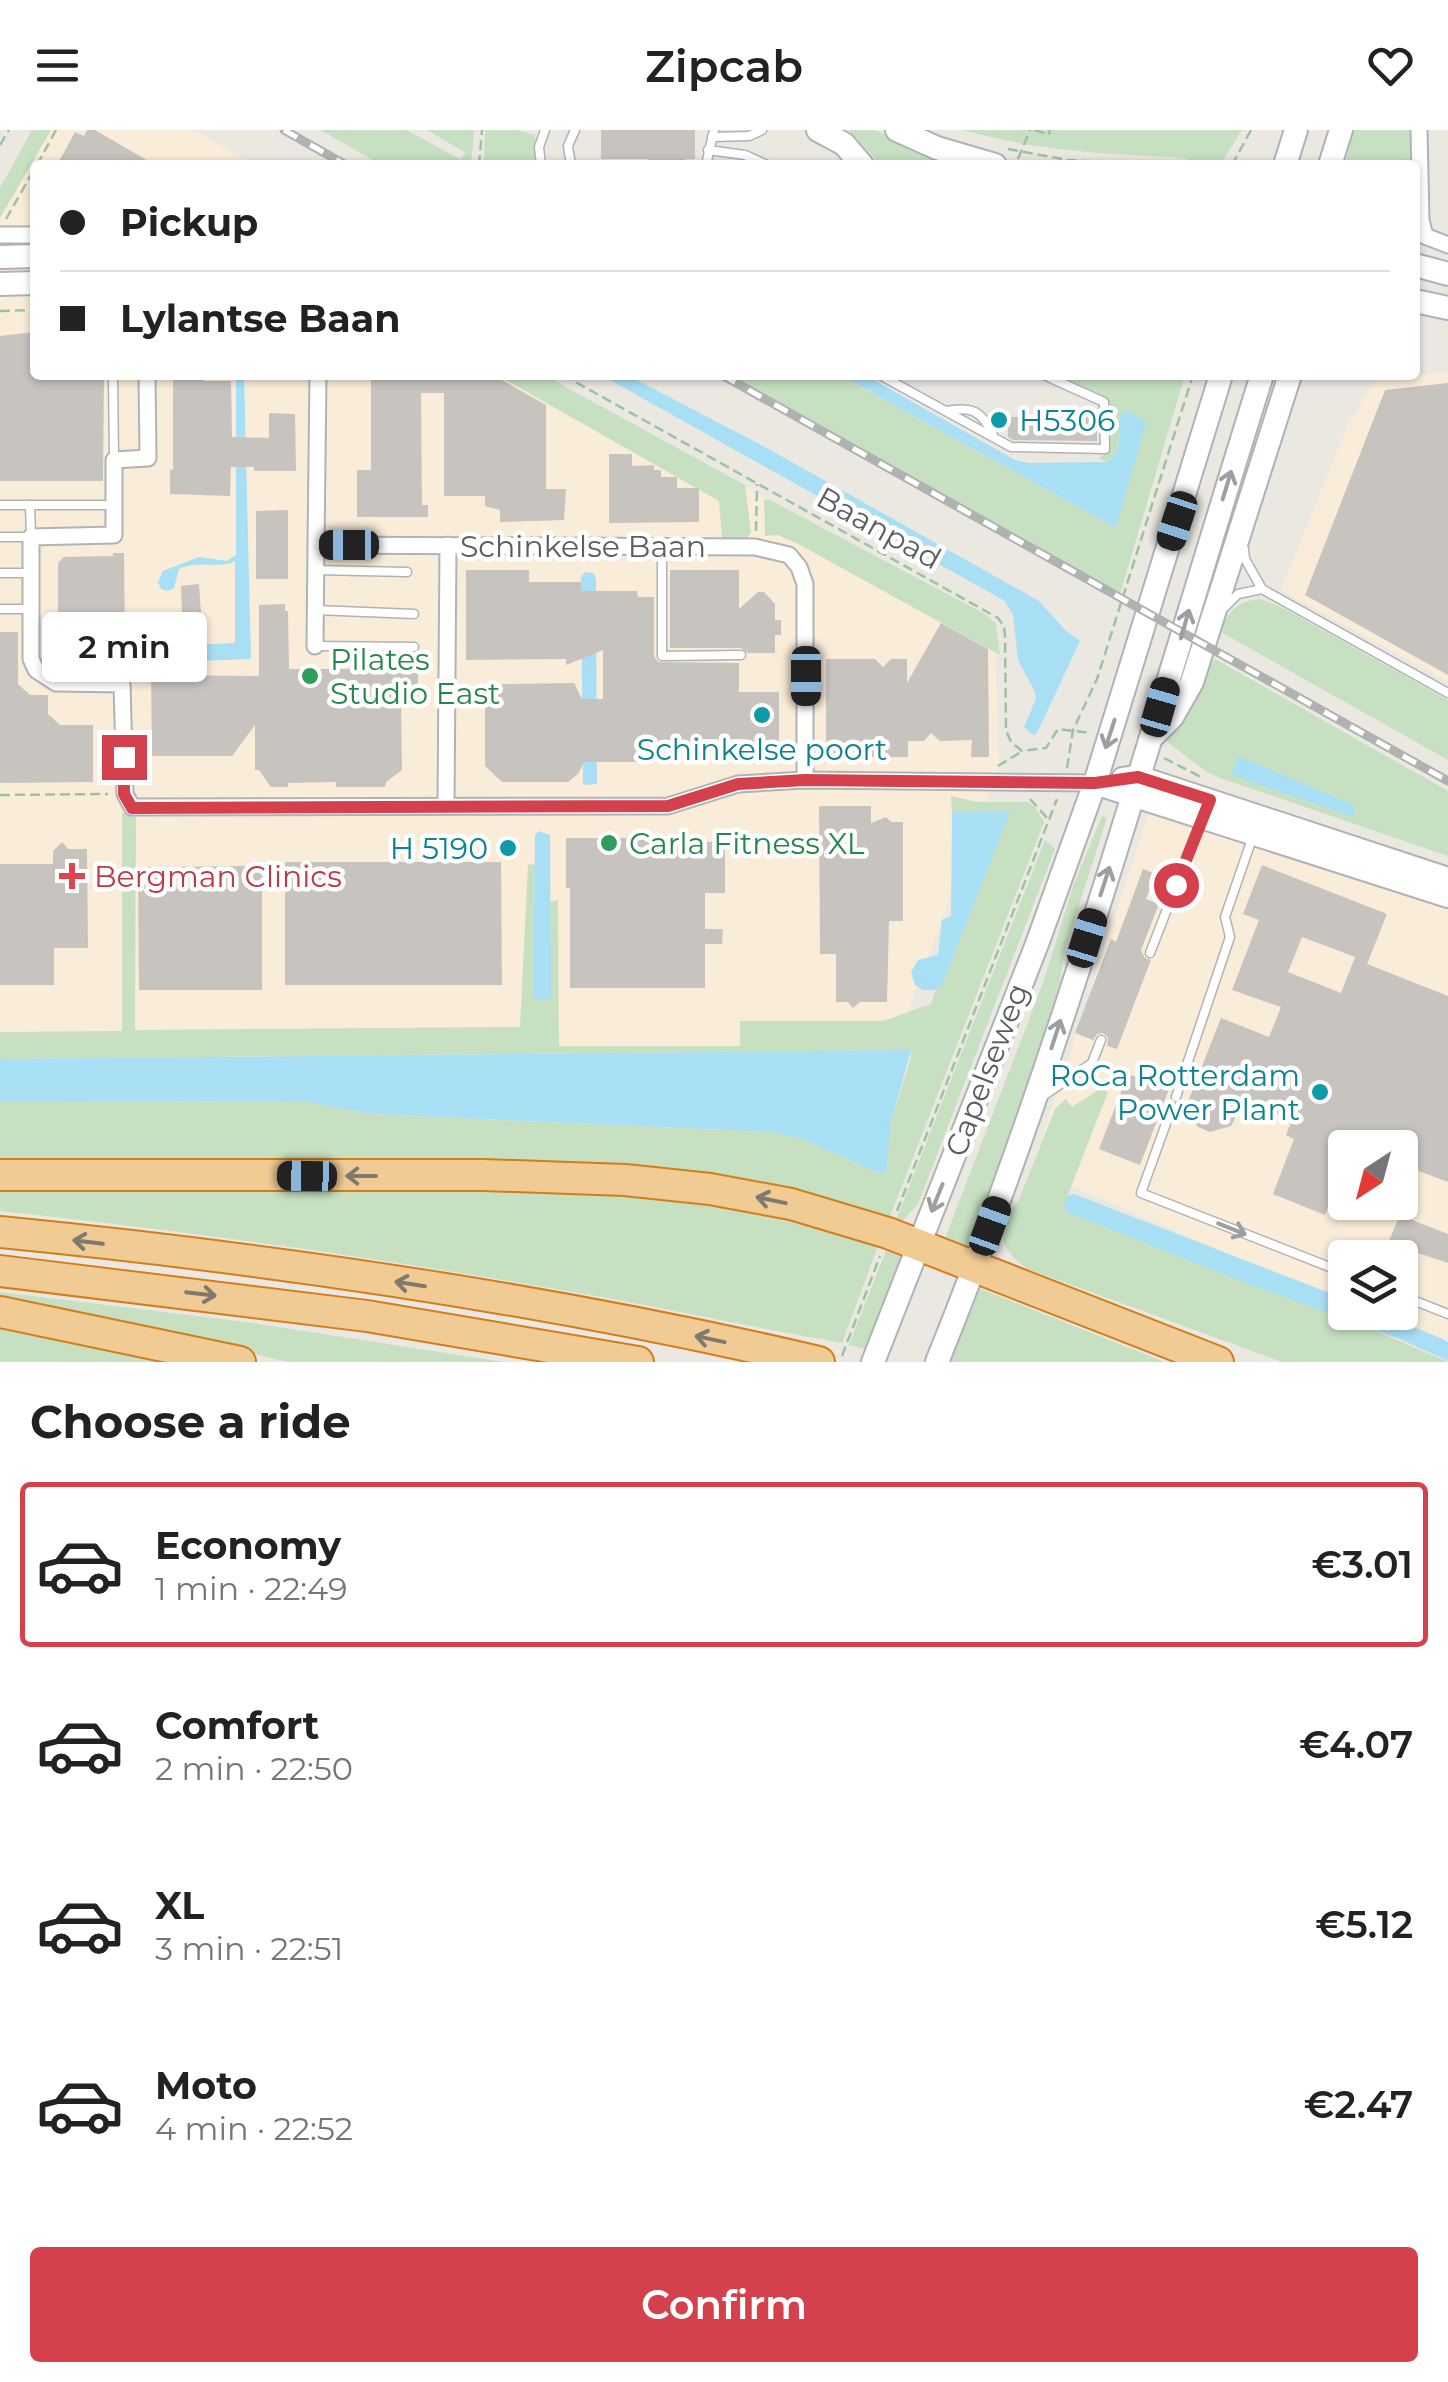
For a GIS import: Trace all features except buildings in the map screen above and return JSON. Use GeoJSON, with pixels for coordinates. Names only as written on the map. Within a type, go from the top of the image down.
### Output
{"type":"FeatureCollection","features":[{"type":"Feature","properties":{"kind":"highway"},"geometry":{"type":"LineString","coordinates":[[0,1174],[484,1175],[626,1180],[750,1196],[888,1233],[1218,1362]]}},
{"type":"Feature","properties":{"kind":"highway"},"geometry":{"type":"LineString","coordinates":[[0,1232],[379,1279],[812,1360]]}},
{"type":"Feature","properties":{"kind":"highway"},"geometry":{"type":"LineString","coordinates":[[0,1271],[367,1316],[638,1362]]}},
{"type":"Feature","properties":{"kind":"highway"},"geometry":{"type":"LineString","coordinates":[[0,1312],[240,1362]]}},
{"type":"Feature","properties":{"kind":"main road"},"geometry":{"type":"LineString","coordinates":[[818,130],[844,144],[857,160]]}},
{"type":"Feature","properties":{"kind":"main road"},"geometry":{"type":"LineString","coordinates":[[897,130],[936,148],[1002,157]]}},
{"type":"Feature","properties":{"kind":"main road"},"geometry":{"type":"LineString","coordinates":[[1287,160],[1296,130]]}},
{"type":"Feature","properties":{"kind":"main road"},"geometry":{"type":"LineString","coordinates":[[1332,160],[1341,130]]}},
{"type":"Feature","properties":{"kind":"main road"},"geometry":{"type":"LineString","coordinates":[[0,257],[30,256]]}},
{"type":"Feature","properties":{"kind":"main road"},"geometry":{"type":"LineString","coordinates":[[1420,266],[1448,274]]}},
{"type":"Feature","properties":{"kind":"main road"},"geometry":{"type":"LineString","coordinates":[[0,284],[30,283]]}},
{"type":"Feature","properties":{"kind":"main road"},"geometry":{"type":"LineString","coordinates":[[1420,302],[1448,308]]}},
{"type":"Feature","properties":{"kind":"main road","name":"Capelseweg"},"geometry":{"type":"LineString","coordinates":[[873,1362],[1037,944],[1095,783],[1219,380]]}},
{"type":"Feature","properties":{"kind":"main road","name":"Capelseweg"},"geometry":{"type":"LineString","coordinates":[[936,1362],[1035,1102],[1260,380]]}},
{"type":"Feature","properties":{"kind":"main road"},"geometry":{"type":"LineString","coordinates":[[1149,744],[1172,717],[1192,682],[1288,380]]}},
{"type":"Feature","properties":{"kind":"main road"},"geometry":{"type":"LineString","coordinates":[[1095,783],[1208,800],[1256,825],[1448,896]]}},
{"type":"Feature","properties":{"kind":"main road"},"geometry":{"type":"LineString","coordinates":[[1256,825],[1448,879]]}},
{"type":"Feature","properties":{"kind":"street"},"geometry":{"type":"LineString","coordinates":[[1419,130],[1420,160]]}},
{"type":"Feature","properties":{"kind":"street"},"geometry":{"type":"LineString","coordinates":[[1420,175],[1421,220],[1426,236],[1448,245]]}},
{"type":"Feature","properties":{"kind":"street"},"geometry":{"type":"LineString","coordinates":[[2,228],[30,234]]}},
{"type":"Feature","properties":{"kind":"street"},"geometry":{"type":"LineString","coordinates":[[148,380],[148,458],[114,460],[114,536],[31,536],[31,659],[44,678],[56,683],[122,684],[124,794],[132,808],[668,806],[738,784],[805,780],[1095,783]]}},
{"type":"Feature","properties":{"kind":"street"},"geometry":{"type":"LineString","coordinates":[[315,646],[318,380]]}},
{"type":"Feature","properties":{"kind":"street","name":"Schinkelse Baan"},"geometry":{"type":"LineString","coordinates":[[316,545],[662,544],[755,546],[789,555],[800,567],[805,584],[805,780]]}},
{"type":"Feature","properties":{"kind":"street"},"geometry":{"type":"LineString","coordinates":[[446,806],[448,545]]}},
{"type":"Feature","properties":{"kind":"lane"},"geometry":{"type":"LineString","coordinates":[[540,160],[538,147],[544,130]]}},
{"type":"Feature","properties":{"kind":"lane"},"geometry":{"type":"LineString","coordinates":[[570,160],[568,146],[575,130]]}},
{"type":"Feature","properties":{"kind":"lane"},"geometry":{"type":"LineString","coordinates":[[707,160],[713,133],[749,136],[762,130]]}},
{"type":"Feature","properties":{"kind":"lane"},"geometry":{"type":"LineString","coordinates":[[708,150],[756,160]]}},
{"type":"Feature","properties":{"kind":"lane"},"geometry":{"type":"LineString","coordinates":[[114,380],[114,460]]}},
{"type":"Feature","properties":{"kind":"lane"},"geometry":{"type":"LineString","coordinates":[[889,380],[1010,447],[1105,449],[1104,402],[1055,380]]}},
{"type":"Feature","properties":{"kind":"lane"},"geometry":{"type":"LineString","coordinates":[[946,410],[968,407],[979,413],[994,438]]}},
{"type":"Feature","properties":{"kind":"lane"},"geometry":{"type":"LineString","coordinates":[[0,505],[114,505]]}},
{"type":"Feature","properties":{"kind":"lane"},"geometry":{"type":"LineString","coordinates":[[0,537],[31,536],[30,505]]}},
{"type":"Feature","properties":{"kind":"lane"},"geometry":{"type":"LineString","coordinates":[[1241,529],[1245,559],[1262,590],[1448,693]]}},
{"type":"Feature","properties":{"kind":"lane"},"geometry":{"type":"LineString","coordinates":[[662,544],[662,656],[741,656]]}},
{"type":"Feature","properties":{"kind":"lane"},"geometry":{"type":"LineString","coordinates":[[316,570],[407,572]]}},
{"type":"Feature","properties":{"kind":"lane"},"geometry":{"type":"LineString","coordinates":[[0,572],[31,573]]}},
{"type":"Feature","properties":{"kind":"lane"},"geometry":{"type":"LineString","coordinates":[[1215,617],[1238,594],[1262,590]]}},
{"type":"Feature","properties":{"kind":"lane"},"geometry":{"type":"LineString","coordinates":[[0,609],[31,608]]}},
{"type":"Feature","properties":{"kind":"lane"},"geometry":{"type":"LineString","coordinates":[[316,610],[414,614]]}},
{"type":"Feature","properties":{"kind":"lane"},"geometry":{"type":"LineString","coordinates":[[315,646],[414,647]]}},
{"type":"Feature","properties":{"kind":"lane"},"geometry":{"type":"LineString","coordinates":[[1150,953],[1208,800]]}},
{"type":"Feature","properties":{"kind":"lane"},"geometry":{"type":"LineString","coordinates":[[1176,1097],[1230,937],[1226,917],[1256,825]]}},
{"type":"Feature","properties":{"kind":"lane"},"geometry":{"type":"LineString","coordinates":[[1035,1102],[1092,1063],[1101,1040]]}},
{"type":"Feature","properties":{"kind":"lane"},"geometry":{"type":"LineString","coordinates":[[1172,1108],[1141,1192],[1328,1266]]}},
{"type":"Feature","properties":{"kind":"lane"},"geometry":{"type":"LineString","coordinates":[[1418,1302],[1448,1314]]}},
{"type":"Feature","properties":{"kind":"path"},"geometry":{"type":"LineString","coordinates":[[0,146],[9,130]]}},
{"type":"Feature","properties":{"kind":"path"},"geometry":{"type":"LineString","coordinates":[[39,160],[56,130]]}},
{"type":"Feature","properties":{"kind":"path"},"geometry":{"type":"LineString","coordinates":[[479,160],[482,130]]}},
{"type":"Feature","properties":{"kind":"path"},"geometry":{"type":"LineString","coordinates":[[1018,159],[1032,130],[1049,135],[1050,130]]}},
{"type":"Feature","properties":{"kind":"path"},"geometry":{"type":"LineString","coordinates":[[1235,160],[1252,130]]}},
{"type":"Feature","properties":{"kind":"path"},"geometry":{"type":"LineString","coordinates":[[1002,157],[1021,152],[1068,160]]}},
{"type":"Feature","properties":{"kind":"path"},"geometry":{"type":"LineString","coordinates":[[2,228],[30,177]]}},
{"type":"Feature","properties":{"kind":"path"},"geometry":{"type":"LineString","coordinates":[[0,311],[30,310]]}},
{"type":"Feature","properties":{"kind":"path","name":"Baanpad"},"geometry":{"type":"LineString","coordinates":[[572,380],[998,618],[1005,636],[1006,730],[1011,742],[1022,751]]}},
{"type":"Feature","properties":{"kind":"path"},"geometry":{"type":"LineString","coordinates":[[840,1362],[1064,780],[1073,730],[1096,679],[1191,380]]}},
{"type":"Feature","properties":{"kind":"path"},"geometry":{"type":"LineString","coordinates":[[755,546],[756,482]]}},
{"type":"Feature","properties":{"kind":"path"},"geometry":{"type":"LineString","coordinates":[[975,780],[1022,751],[1046,748],[1058,729],[1073,730]]}},
{"type":"Feature","properties":{"kind":"path"},"geometry":{"type":"LineString","coordinates":[[1149,744],[1186,768],[1208,800]]}},
{"type":"Feature","properties":{"kind":"path"},"geometry":{"type":"LineString","coordinates":[[0,794],[124,794]]}},
{"type":"Feature","properties":{"kind":"shaded area"},"geometry":{"type":"Polygon","coordinates":[[[36,130],[193,130],[247,160],[30,160],[30,380],[551,380],[995,626],[999,766],[846,1178],[0,1150],[0,193],[36,130]]]}},
{"type":"Feature","properties":{"kind":"shaded area"},"geometry":{"type":"Polygon","coordinates":[[[1448,372],[1448,682],[1281,590],[1347,427],[1375,380],[1420,380],[1420,375],[1448,372]]]}},
{"type":"Feature","properties":{"kind":"shaded area"},"geometry":{"type":"Polygon","coordinates":[[[1151,807],[1448,903],[1448,1349],[1404,1330],[1418,1330],[1418,1240],[1328,1240],[1328,1297],[1032,1169],[1151,807]]]}},
{"type":"Feature","properties":{"kind":"green space"},"geometry":{"type":"Polygon","coordinates":[[[32,130],[51,130],[30,160],[0,218],[0,188],[32,130]]]}},
{"type":"Feature","properties":{"kind":"green space"},"geometry":{"type":"Polygon","coordinates":[[[320,130],[406,130],[460,159],[466,153],[427,130],[474,130],[471,160],[373,160],[320,130]]]}},
{"type":"Feature","properties":{"kind":"green space"},"geometry":{"type":"Polygon","coordinates":[[[485,130],[518,130],[535,135],[537,160],[484,160],[485,130]]]}},
{"type":"Feature","properties":{"kind":"green space"},"geometry":{"type":"Polygon","coordinates":[[[849,130],[874,130],[949,160],[876,160],[849,130]]]}},
{"type":"Feature","properties":{"kind":"green space"},"geometry":{"type":"Polygon","coordinates":[[[963,130],[1242,130],[1223,160],[1041,147],[963,130]]]}},
{"type":"Feature","properties":{"kind":"green space"},"geometry":{"type":"Polygon","coordinates":[[[1354,130],[1412,130],[1412,160],[1346,160],[1354,130]]]}},
{"type":"Feature","properties":{"kind":"green space"},"geometry":{"type":"Polygon","coordinates":[[[506,380],[553,380],[745,485],[751,533],[747,538],[722,538],[719,501],[506,380]]]}},
{"type":"Feature","properties":{"kind":"green space"},"geometry":{"type":"Polygon","coordinates":[[[733,380],[848,380],[1116,528],[1121,436],[1108,462],[1099,459],[1108,449],[1108,399],[1068,380],[1184,380],[1120,594],[733,380]]]}},
{"type":"Feature","properties":{"kind":"green space"},"geometry":{"type":"Polygon","coordinates":[[[764,500],[985,614],[996,624],[1000,655],[798,544],[778,535],[765,536],[764,500]]]}},
{"type":"Feature","properties":{"kind":"green space"},"geometry":{"type":"Polygon","coordinates":[[[1260,599],[1448,700],[1448,760],[1221,632],[1234,608],[1260,599]]]}},
{"type":"Feature","properties":{"kind":"green space"},"geometry":{"type":"Polygon","coordinates":[[[1215,659],[1448,791],[1448,856],[1220,778],[1167,742],[1215,659]]]}},
{"type":"Feature","properties":{"kind":"green space"},"geometry":{"type":"Polygon","coordinates":[[[951,796],[977,802],[1028,802],[1044,822],[889,1219],[842,1204],[0,1164],[0,1102],[302,1101],[372,1114],[768,1132],[800,1138],[880,1174],[887,1168],[890,1125],[911,1050],[0,1059],[0,1032],[122,1031],[122,813],[136,813],[135,1030],[520,1027],[528,864],[535,865],[533,999],[550,999],[550,902],[558,900],[559,1046],[740,1046],[740,1021],[883,1021],[931,1004],[942,985],[1009,812],[952,812],[951,796]]]}},
{"type":"Feature","properties":{"kind":"green space"},"geometry":{"type":"Polygon","coordinates":[[[1102,816],[1107,818],[1064,952],[1060,983],[973,1252],[944,1241],[1102,816]]]}},
{"type":"Feature","properties":{"kind":"green space"},"geometry":{"type":"Polygon","coordinates":[[[1045,840],[1055,849],[918,1204],[903,1220],[896,1220],[1045,840]]]}},
{"type":"Feature","properties":{"kind":"green space"},"geometry":{"type":"Polygon","coordinates":[[[1100,1089],[1108,1092],[1067,1197],[1328,1310],[1328,1330],[1374,1330],[1448,1362],[1282,1362],[1028,1269],[1006,1247],[1004,1220],[1018,1202],[1055,1109],[1066,1099],[1072,1107],[1100,1089]]]}},
{"type":"Feature","properties":{"kind":"green space"},"geometry":{"type":"Polygon","coordinates":[[[0,1186],[307,1192],[594,1190],[713,1201],[870,1237],[878,1246],[842,1343],[387,1261],[0,1211],[0,1186]]]}},
{"type":"Feature","properties":{"kind":"green space"},"geometry":{"type":"Polygon","coordinates":[[[889,1243],[908,1251],[870,1350],[849,1345],[889,1243]]]}},
{"type":"Feature","properties":{"kind":"green space"},"geometry":{"type":"Polygon","coordinates":[[[978,1288],[1165,1362],[948,1362],[978,1288]]]}},
{"type":"Feature","properties":{"kind":"green space"},"geometry":{"type":"Polygon","coordinates":[[[0,1292],[246,1322],[504,1362],[287,1362],[207,1342],[0,1306],[0,1292]]]}},
{"type":"Feature","properties":{"kind":"green space"},"geometry":{"type":"Polygon","coordinates":[[[0,1328],[175,1362],[0,1362],[0,1328]]]}},
{"type":"Feature","properties":{"kind":"water"},"geometry":{"type":"Polygon","coordinates":[[[236,380],[244,380],[251,659],[72,666],[71,650],[235,643],[235,561],[179,569],[174,588],[167,591],[158,582],[163,571],[199,557],[227,561],[236,555],[236,380]]]}},
{"type":"Feature","properties":{"kind":"water"},"geometry":{"type":"Polygon","coordinates":[[[610,380],[637,380],[765,447],[1039,601],[1080,641],[1033,735],[1024,727],[1036,699],[1035,692],[1018,660],[1013,615],[1005,601],[610,380]]]}},
{"type":"Feature","properties":{"kind":"water"},"geometry":{"type":"Polygon","coordinates":[[[849,380],[874,380],[1015,460],[1029,463],[1108,462],[1118,446],[1120,415],[1125,410],[1146,422],[1116,528],[849,380]]]}},
{"type":"Feature","properties":{"kind":"water"},"geometry":{"type":"Polygon","coordinates":[[[585,572],[593,573],[596,579],[597,784],[583,785],[581,577],[585,572]]]}},
{"type":"Feature","properties":{"kind":"water"},"geometry":{"type":"Polygon","coordinates":[[[1238,756],[1354,805],[1353,817],[1232,775],[1238,756]]]}},
{"type":"Feature","properties":{"kind":"water"},"geometry":{"type":"Polygon","coordinates":[[[952,812],[1010,812],[942,985],[936,990],[923,990],[915,985],[911,972],[918,960],[938,955],[942,920],[951,916],[952,812]]]}},
{"type":"Feature","properties":{"kind":"water"},"geometry":{"type":"Polygon","coordinates":[[[539,831],[550,835],[551,1000],[533,1000],[535,835],[539,831]]]}},
{"type":"Feature","properties":{"kind":"water"},"geometry":{"type":"Polygon","coordinates":[[[911,1050],[890,1125],[887,1168],[881,1174],[800,1138],[768,1132],[372,1114],[302,1101],[0,1102],[0,1059],[911,1050]]]}},
{"type":"Feature","properties":{"kind":"water"},"geometry":{"type":"Polygon","coordinates":[[[1074,1194],[1328,1292],[1328,1313],[1067,1212],[1067,1196],[1074,1194]]]}},
{"type":"Feature","properties":{"kind":"water"},"geometry":{"type":"Polygon","coordinates":[[[1418,1329],[1443,1339],[1448,1342],[1448,1361],[1375,1330],[1418,1329]]]}},
{"type":"Feature","properties":{"kind":"railway"},"geometry":{"type":"LineString","coordinates":[[284,130],[337,160]]}},
{"type":"Feature","properties":{"kind":"railway"},"geometry":{"type":"LineString","coordinates":[[731,380],[1448,781]]}},
{"type":"Feature","properties":{"kind":"place","name":"H5306"},"geometry":{"type":"Point","coordinates":[999,420]}},
{"type":"Feature","properties":{"kind":"place","name":"Pilates Studio East"},"geometry":{"type":"Point","coordinates":[310,676]}},
{"type":"Feature","properties":{"kind":"place","name":"Schinkelse poort"},"geometry":{"type":"Point","coordinates":[762,715]}},
{"type":"Feature","properties":{"kind":"place","name":"Carla Fitness XL"},"geometry":{"type":"Point","coordinates":[609,843]}},
{"type":"Feature","properties":{"kind":"place","name":"H 5190"},"geometry":{"type":"Point","coordinates":[508,848]}},
{"type":"Feature","properties":{"kind":"place","name":"Bergman Clinics"},"geometry":{"type":"Point","coordinates":[72,876]}},
{"type":"Feature","properties":{"kind":"place","name":"RoCa Rotterdam Power Plant"},"geometry":{"type":"Point","coordinates":[1320,1092]}},
{"type":"Feature","properties":{"kind":"route"},"geometry":{"type":"LineString","coordinates":[[124,757],[124,794],[132,808],[668,806],[738,784],[805,780],[1095,783],[1138,777],[1210,800],[1176,885]]}}]}
